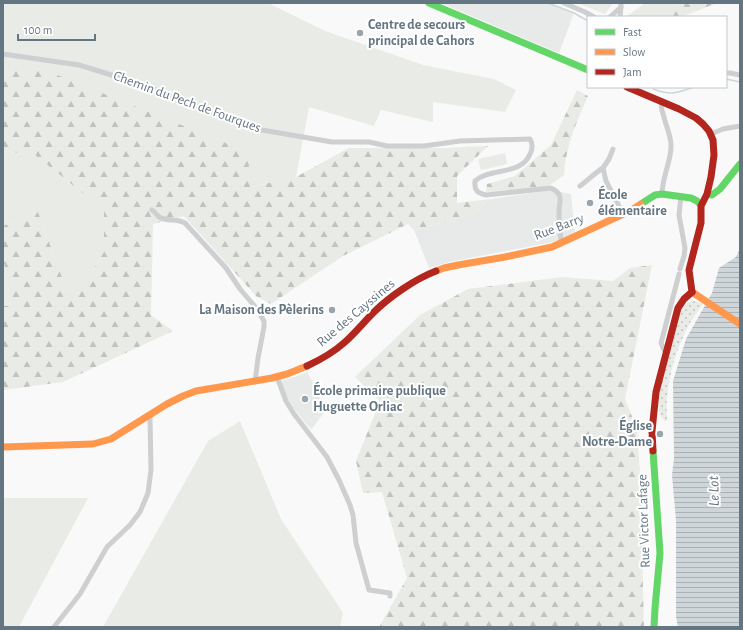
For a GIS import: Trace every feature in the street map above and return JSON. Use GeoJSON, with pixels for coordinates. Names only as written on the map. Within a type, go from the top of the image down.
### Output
{"type":"FeatureCollection","features":[{"type":"Feature","properties":{"kind":"main road"},"geometry":{"type":"LineString","coordinates":[[429,3],[587,70]]}},
{"type":"Feature","properties":{"kind":"main road"},"geometry":{"type":"LineString","coordinates":[[629,88],[687,113],[705,126],[713,138],[714,150],[708,194],[701,205],[702,217],[689,270],[692,292],[740,324]]}},
{"type":"Feature","properties":{"kind":"main road"},"geometry":{"type":"LineString","coordinates":[[708,194],[712,195],[720,189],[740,164]]}},
{"type":"Feature","properties":{"kind":"main road"},"geometry":{"type":"LineString","coordinates":[[662,194],[691,198],[701,205]]}},
{"type":"Feature","properties":{"kind":"main road","name":"Rue Barry"},"geometry":{"type":"LineString","coordinates":[[471,262],[552,247],[636,208],[655,195],[662,194]]}},
{"type":"Feature","properties":{"kind":"main road","name":"Rue des Cayssines"},"geometry":{"type":"LineString","coordinates":[[3,447],[93,444],[111,439],[148,415],[183,396],[196,392],[255,382],[294,372],[324,357],[343,344],[374,312],[392,297],[426,275],[444,268],[471,262]]}},
{"type":"Feature","properties":{"kind":"main road","name":"Rue Victor Lafage"},"geometry":{"type":"LineString","coordinates":[[654,627],[660,553],[652,431],[653,415],[656,390],[678,308],[684,299],[692,292]]}},
{"type":"Feature","properties":{"kind":"street"},"geometry":{"type":"LineString","coordinates":[[564,3],[592,16]]}},
{"type":"Feature","properties":{"kind":"street"},"geometry":{"type":"LineString","coordinates":[[611,16],[621,5]]}},
{"type":"Feature","properties":{"kind":"street"},"geometry":{"type":"LineString","coordinates":[[620,16],[621,5]]}},
{"type":"Feature","properties":{"kind":"street","name":"Chemin du Pech de Fourques"},"geometry":{"type":"LineString","coordinates":[[3,54],[79,65],[144,85],[199,108],[256,129],[332,142],[369,142],[386,146],[424,146],[460,141],[530,139],[533,143],[529,158],[513,169],[484,175],[475,180],[476,190],[486,195],[551,188],[555,190],[558,192],[560,197],[560,236],[562,243]]}},
{"type":"Feature","properties":{"kind":"street"},"geometry":{"type":"LineString","coordinates":[[727,73],[740,75]]}},
{"type":"Feature","properties":{"kind":"street"},"geometry":{"type":"LineString","coordinates":[[660,102],[669,131],[671,147],[663,182],[662,194]]}},
{"type":"Feature","properties":{"kind":"street"},"geometry":{"type":"LineString","coordinates":[[711,134],[723,129],[740,126]]}},
{"type":"Feature","properties":{"kind":"street"},"geometry":{"type":"LineString","coordinates":[[580,186],[603,168],[613,149]]}},
{"type":"Feature","properties":{"kind":"street"},"geometry":{"type":"LineString","coordinates":[[603,168],[606,181],[624,214]]}},
{"type":"Feature","properties":{"kind":"street"},"geometry":{"type":"LineString","coordinates":[[667,352],[664,350],[661,343],[685,248],[678,215],[681,196]]}},
{"type":"Feature","properties":{"kind":"street"},"geometry":{"type":"LineString","coordinates":[[152,210],[159,217],[167,220],[180,220],[185,223],[226,268],[264,321],[255,382]]}},
{"type":"Feature","properties":{"kind":"street"},"geometry":{"type":"LineString","coordinates":[[277,377],[286,401],[294,414],[327,457],[350,505],[353,515],[356,543],[370,590],[390,593],[390,596]]}},
{"type":"Feature","properties":{"kind":"street"},"geometry":{"type":"LineString","coordinates":[[54,627],[80,594],[107,546],[130,525],[140,512],[148,493],[151,470],[150,418],[148,415]]}},
{"type":"Feature","properties":{"kind":"shaded area"},"geometry":{"type":"Polygon","coordinates":[[[441,3],[548,3],[574,13],[559,53],[441,3]]]}},
{"type":"Feature","properties":{"kind":"shaded area"},"geometry":{"type":"Polygon","coordinates":[[[551,190],[571,194],[575,234],[553,242],[449,262],[429,268],[414,230],[472,215],[491,199],[551,190]]]}},
{"type":"Feature","properties":{"kind":"shaded area","name":"École primaire publique Huguette Orliac"},"geometry":{"type":"Polygon","coordinates":[[[307,372],[317,389],[325,411],[312,429],[292,406],[280,384],[281,381],[307,372]]]}},
{"type":"Feature","properties":{"kind":"green space"},"geometry":{"type":"Polygon","coordinates":[[[3,3],[268,3],[325,31],[423,65],[494,79],[516,90],[505,112],[433,102],[433,122],[381,110],[374,126],[309,107],[296,177],[250,187],[45,70],[3,70],[3,3]]]}},
{"type":"Feature","properties":{"kind":"green space"},"geometry":{"type":"Polygon","coordinates":[[[577,3],[613,3],[605,14],[577,3]]]}},
{"type":"Feature","properties":{"kind":"green space"},"geometry":{"type":"Polygon","coordinates":[[[645,3],[678,3],[660,16],[627,16],[645,3]]]}},
{"type":"Feature","properties":{"kind":"green space"},"geometry":{"type":"Polygon","coordinates":[[[678,3],[717,3],[684,16],[660,16],[678,3]]]}},
{"type":"Feature","properties":{"kind":"green space"},"geometry":{"type":"Polygon","coordinates":[[[3,70],[45,70],[248,152],[250,187],[296,177],[349,148],[443,148],[488,146],[457,176],[457,203],[491,199],[472,215],[414,230],[408,224],[343,256],[271,304],[256,296],[184,216],[153,224],[151,315],[173,331],[63,382],[3,390],[3,306],[11,306],[3,256],[3,226],[38,212],[67,291],[89,277],[104,252],[104,210],[35,155],[3,151],[3,70]]]}},
{"type":"Feature","properties":{"kind":"green space"},"geometry":{"type":"Polygon","coordinates":[[[577,90],[588,96],[569,144],[564,175],[547,187],[486,192],[487,184],[515,176],[551,145],[577,90]]]}},
{"type":"Feature","properties":{"kind":"green space"},"geometry":{"type":"Polygon","coordinates":[[[3,151],[35,155],[104,210],[104,252],[89,277],[67,291],[38,212],[3,226],[3,151]]]}},
{"type":"Feature","properties":{"kind":"green space"},"geometry":{"type":"Polygon","coordinates":[[[505,153],[507,164],[481,170],[478,159],[505,153]]]}},
{"type":"Feature","properties":{"kind":"green space"},"geometry":{"type":"Polygon","coordinates":[[[3,256],[11,306],[3,306],[3,256]]]}},
{"type":"Feature","properties":{"kind":"green space"},"geometry":{"type":"Polygon","coordinates":[[[652,265],[625,399],[637,429],[640,475],[644,627],[379,627],[407,578],[382,492],[363,493],[356,461],[380,401],[355,377],[420,315],[468,289],[562,277],[613,281],[630,268],[652,265]]]}},
{"type":"Feature","properties":{"kind":"green space"},"geometry":{"type":"Polygon","coordinates":[[[692,301],[703,304],[685,333],[674,360],[667,402],[667,421],[665,421],[661,417],[659,410],[659,392],[682,309],[686,304],[692,301]]]}},
{"type":"Feature","properties":{"kind":"green space"},"geometry":{"type":"Polygon","coordinates":[[[240,421],[281,519],[343,613],[340,627],[103,627],[208,441],[240,421]]]}},
{"type":"Feature","properties":{"kind":"green space"},"geometry":{"type":"Polygon","coordinates":[[[3,498],[88,498],[19,627],[3,627],[3,498]]]}},
{"type":"Feature","properties":{"kind":"water","name":"Le Lot"},"geometry":{"type":"Polygon","coordinates":[[[740,248],[740,627],[678,627],[676,617],[676,520],[672,475],[674,458],[673,381],[686,339],[712,293],[719,268],[736,257],[740,248]]]}},
{"type":"Feature","properties":{"kind":"waterway"},"geometry":{"type":"LineString","coordinates":[[548,3],[574,13],[587,20]]}},
{"type":"Feature","properties":{"kind":"waterway"},"geometry":{"type":"LineString","coordinates":[[727,79],[740,82]]}},
{"type":"Feature","properties":{"kind":"waterway"},"geometry":{"type":"LineString","coordinates":[[653,89],[674,93],[691,88]]}},
{"type":"Feature","properties":{"kind":"traffic: fast"},"geometry":{"type":"LineString","coordinates":[[429,3],[587,70]]}},
{"type":"Feature","properties":{"kind":"traffic: fast"},"geometry":{"type":"LineString","coordinates":[[708,194],[712,195],[720,189],[740,164]]}},
{"type":"Feature","properties":{"kind":"traffic: fast"},"geometry":{"type":"LineString","coordinates":[[641,204],[655,195],[662,194],[691,198],[701,205]]}},
{"type":"Feature","properties":{"kind":"traffic: fast"},"geometry":{"type":"LineString","coordinates":[[653,451],[660,553],[654,627]]}},
{"type":"Feature","properties":{"kind":"traffic: slow"},"geometry":{"type":"LineString","coordinates":[[436,271],[458,265],[552,247],[630,211],[641,204]]}},
{"type":"Feature","properties":{"kind":"traffic: slow"},"geometry":{"type":"LineString","coordinates":[[692,292],[740,324]]}},
{"type":"Feature","properties":{"kind":"traffic: slow"},"geometry":{"type":"LineString","coordinates":[[3,447],[93,444],[111,439],[167,404],[196,391],[272,378],[307,366]]}},
{"type":"Feature","properties":{"kind":"traffic: jam"},"geometry":{"type":"LineString","coordinates":[[629,88],[679,109],[696,118],[709,131],[713,140],[714,155],[711,177],[707,194],[701,206],[701,223],[689,270],[692,292]]}},
{"type":"Feature","properties":{"kind":"traffic: jam"},"geometry":{"type":"LineString","coordinates":[[307,366],[327,356],[341,346],[379,307],[394,295],[436,271]]}},
{"type":"Feature","properties":{"kind":"traffic: jam"},"geometry":{"type":"LineString","coordinates":[[653,451],[652,431],[656,392],[678,308],[684,299],[692,292]]}},
{"type":"Feature","properties":{"kind":"place","name":"Centre de secours principal de Cahors"},"geometry":{"type":"Point","coordinates":[360,33]}},
{"type":"Feature","properties":{"kind":"place","name":"École élémentaire"},"geometry":{"type":"Point","coordinates":[590,203]}},
{"type":"Feature","properties":{"kind":"place","name":"La Maison des Pèlerins"},"geometry":{"type":"Point","coordinates":[332,310]}},
{"type":"Feature","properties":{"kind":"place","name":"École primaire publique Huguette Orliac"},"geometry":{"type":"Point","coordinates":[305,399]}},
{"type":"Feature","properties":{"kind":"place","name":"Église Notre-Dame"},"geometry":{"type":"Point","coordinates":[660,434]}}]}
